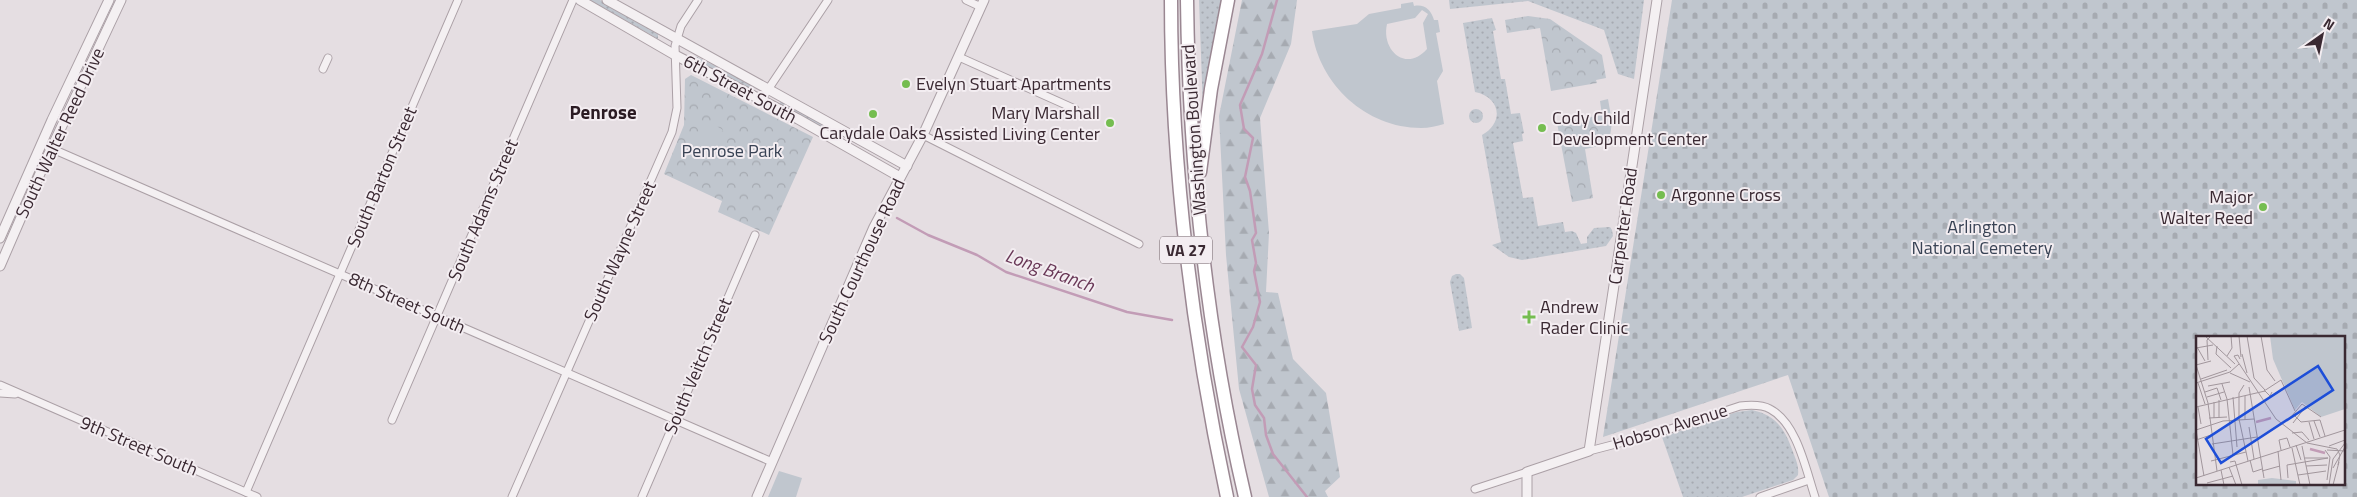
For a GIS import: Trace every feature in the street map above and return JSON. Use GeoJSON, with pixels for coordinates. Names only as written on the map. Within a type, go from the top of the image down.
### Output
{"type":"FeatureCollection","features":[{"type":"Feature","properties":{"kind":"highway","name":"Washington Boulevard"},"geometry":{"type":"LineString","coordinates":[[1171,0],[1176,147],[1187,267],[1206,393],[1227,497]]}},
{"type":"Feature","properties":{"kind":"highway","name":"Washington Boulevard"},"geometry":{"type":"LineString","coordinates":[[1187,0],[1190,114],[1207,288],[1221,384],[1245,497]]}},
{"type":"Feature","properties":{"kind":"highway"},"geometry":{"type":"LineString","coordinates":[[1197,194],[1210,98],[1228,0]]}},
{"type":"Feature","properties":{"kind":"street","name":"South Walter Reed Drive"},"geometry":{"type":"LineString","coordinates":[[0,238],[41,144],[109,0]]}},
{"type":"Feature","properties":{"kind":"street","name":"South Walter Reed Drive"},"geometry":{"type":"LineString","coordinates":[[0,266],[51,148],[121,0]]}},
{"type":"Feature","properties":{"kind":"street","name":"South Barton Street"},"geometry":{"type":"LineString","coordinates":[[246,492],[458,0]]}},
{"type":"Feature","properties":{"kind":"street","name":"South Adams Street"},"geometry":{"type":"LineString","coordinates":[[392,420],[573,0]]}},
{"type":"Feature","properties":{"kind":"street","name":"6th Street South"},"geometry":{"type":"LineString","coordinates":[[580,0],[675,55],[900,177]]}},
{"type":"Feature","properties":{"kind":"street","name":"6th Street South"},"geometry":{"type":"LineString","coordinates":[[607,0],[907,166]]}},
{"type":"Feature","properties":{"kind":"street","name":"South Wayne Street"},"geometry":{"type":"LineString","coordinates":[[512,497],[672,132],[677,108],[675,55],[677,40],[682,26],[698,0]]}},
{"type":"Feature","properties":{"kind":"street"},"geometry":{"type":"LineString","coordinates":[[761,100],[828,0]]}},
{"type":"Feature","properties":{"kind":"street"},"geometry":{"type":"LineString","coordinates":[[966,0],[982,3]]}},
{"type":"Feature","properties":{"kind":"street","name":"Carpenter Road"},"geometry":{"type":"LineString","coordinates":[[1589,452],[1657,0]]}},
{"type":"Feature","properties":{"kind":"street","name":"South Courthouse Road"},"geometry":{"type":"LineString","coordinates":[[757,497],[870,235],[923,135],[982,3]]}},
{"type":"Feature","properties":{"kind":"street"},"geometry":{"type":"LineString","coordinates":[[959,56],[1075,109]]}},
{"type":"Feature","properties":{"kind":"street"},"geometry":{"type":"LineString","coordinates":[[324,69],[328,58]]}},
{"type":"Feature","properties":{"kind":"street"},"geometry":{"type":"LineString","coordinates":[[923,135],[1139,244]]}},
{"type":"Feature","properties":{"kind":"street","name":"8th Street South"},"geometry":{"type":"LineString","coordinates":[[41,144],[772,462]]}},
{"type":"Feature","properties":{"kind":"street","name":"South Veitch Street"},"geometry":{"type":"LineString","coordinates":[[642,497],[755,236]]}},
{"type":"Feature","properties":{"kind":"street","name":"9th Street South"},"geometry":{"type":"LineString","coordinates":[[0,385],[257,497]]}},
{"type":"Feature","properties":{"kind":"street","name":"9th Street South"},"geometry":{"type":"LineString","coordinates":[[0,393],[21,394]]}},
{"type":"Feature","properties":{"kind":"street","name":"Hobson Avenue"},"geometry":{"type":"LineString","coordinates":[[1475,489],[1740,406],[1753,405],[1769,408],[1783,419],[1793,433],[1815,497]]}},
{"type":"Feature","properties":{"kind":"street"},"geometry":{"type":"LineString","coordinates":[[1527,472],[1527,497]]}},
{"type":"Feature","properties":{"kind":"street"},"geometry":{"type":"LineString","coordinates":[[1760,497],[1809,480]]}},
{"type":"Feature","properties":{"kind":"green space"},"geometry":{"type":"Polygon","coordinates":[[[590,0],[600,0],[658,34],[658,39],[590,0]]]}},
{"type":"Feature","properties":{"kind":"green space"},"geometry":{"type":"Polygon","coordinates":[[[1199,0],[1225,0],[1203,111],[1199,0]]]}},
{"type":"Feature","properties":{"kind":"green space"},"geometry":{"type":"Polygon","coordinates":[[[1242,0],[1297,0],[1291,44],[1260,118],[1269,233],[1266,292],[1278,293],[1293,359],[1326,393],[1340,477],[1325,491],[1328,497],[1269,497],[1239,389],[1226,255],[1219,116],[1242,0]]]}},
{"type":"Feature","properties":{"kind":"green space"},"geometry":{"type":"Polygon","coordinates":[[[1449,0],[1644,0],[1634,79],[1618,74],[1604,30],[1528,1],[1450,9],[1449,0]]]}},
{"type":"Feature","properties":{"kind":"green space","name":"Arlington National Cemetery"},"geometry":{"type":"Polygon","coordinates":[[[1672,0],[2357,0],[2357,497],[1829,497],[1788,375],[1603,437],[1672,0]]]}},
{"type":"Feature","properties":{"kind":"green space"},"geometry":{"type":"Polygon","coordinates":[[[1413,2],[1414,6],[1424,7],[1431,13],[1434,20],[1438,20],[1440,32],[1436,33],[1443,71],[1437,81],[1444,124],[1424,128],[1401,126],[1382,120],[1364,111],[1348,99],[1335,85],[1324,69],[1316,50],[1312,31],[1357,24],[1369,14],[1401,8],[1401,4],[1413,2]],[[1422,10],[1415,18],[1387,24],[1386,34],[1391,50],[1397,55],[1411,59],[1419,56],[1427,49],[1423,23],[1428,14],[1422,10]]]}},
{"type":"Feature","properties":{"kind":"green space"},"geometry":{"type":"Polygon","coordinates":[[[1528,16],[1550,19],[1602,55],[1606,78],[1596,80],[1597,83],[1551,91],[1540,28],[1507,33],[1505,20],[1528,16]]]}},
{"type":"Feature","properties":{"kind":"green space"},"geometry":{"type":"Polygon","coordinates":[[[1492,18],[1496,30],[1493,31],[1501,79],[1505,79],[1511,114],[1520,113],[1524,133],[1522,134],[1523,141],[1513,143],[1523,198],[1533,197],[1538,226],[1563,222],[1565,232],[1572,231],[1576,233],[1581,244],[1587,243],[1587,237],[1594,228],[1610,227],[1613,236],[1606,246],[1522,260],[1509,257],[1492,245],[1501,242],[1482,135],[1494,124],[1496,110],[1490,99],[1475,92],[1463,23],[1492,18]]]}},
{"type":"Feature","properties":{"kind":"green space"},"geometry":{"type":"Polygon","coordinates":[[[695,56],[754,85],[754,90],[695,61],[695,56]]]}},
{"type":"Feature","properties":{"kind":"green space","name":"Penrose Park"},"geometry":{"type":"Polygon","coordinates":[[[691,75],[813,137],[769,235],[718,212],[722,201],[664,174],[684,125],[685,79],[691,75]]]}},
{"type":"Feature","properties":{"kind":"green space"},"geometry":{"type":"Polygon","coordinates":[[[1608,99],[1612,122],[1609,144],[1585,149],[1593,198],[1572,202],[1557,123],[1602,115],[1600,101],[1608,99]]]}},
{"type":"Feature","properties":{"kind":"green space"},"geometry":{"type":"Polygon","coordinates":[[[780,100],[836,131],[835,134],[780,105],[780,100]]]}},
{"type":"Feature","properties":{"kind":"green space"},"geometry":{"type":"Polygon","coordinates":[[[1473,109],[1479,109],[1483,116],[1479,123],[1473,123],[1469,119],[1469,113],[1473,109]]]}},
{"type":"Feature","properties":{"kind":"green space"},"geometry":{"type":"Polygon","coordinates":[[[710,122],[723,130],[708,157],[694,149],[710,122]]]}},
{"type":"Feature","properties":{"kind":"green space"},"geometry":{"type":"Polygon","coordinates":[[[1460,274],[1464,278],[1472,328],[1459,331],[1450,282],[1452,276],[1460,274]]]}},
{"type":"Feature","properties":{"kind":"green space"},"geometry":{"type":"Polygon","coordinates":[[[1752,410],[1767,415],[1783,430],[1796,460],[1798,475],[1793,480],[1742,497],[1683,497],[1662,437],[1737,412],[1752,410]]]}},
{"type":"Feature","properties":{"kind":"green space"},"geometry":{"type":"Polygon","coordinates":[[[779,471],[802,478],[796,497],[768,497],[779,471]]]}},
{"type":"Feature","properties":{"kind":"waterway"},"geometry":{"type":"LineString","coordinates":[[1277,0],[1262,54],[1240,105],[1244,129],[1253,138],[1245,177],[1250,191],[1256,233],[1252,240],[1256,263],[1254,271],[1260,302],[1253,327],[1242,347],[1256,365],[1252,389],[1255,405],[1264,418],[1266,435],[1273,454],[1307,497]]}},
{"type":"Feature","properties":{"kind":"waterway","name":"Long Branch"},"geometry":{"type":"LineString","coordinates":[[897,218],[928,235],[977,255],[1006,272],[1127,312],[1172,320]]}},
{"type":"Feature","properties":{"kind":"place","name":"Evelyn Stuart Apartments"},"geometry":{"type":"Point","coordinates":[906,84]}},
{"type":"Feature","properties":{"kind":"place","name":"Carydale Oaks"},"geometry":{"type":"Point","coordinates":[873,114]}},
{"type":"Feature","properties":{"kind":"place","name":"Mary Marshall Assisted Living Center"},"geometry":{"type":"Point","coordinates":[1110,123]}},
{"type":"Feature","properties":{"kind":"place","name":"Cody Child Development Center"},"geometry":{"type":"Point","coordinates":[1542,128]}},
{"type":"Feature","properties":{"kind":"place","name":"Argonne Cross"},"geometry":{"type":"Point","coordinates":[1661,195]}},
{"type":"Feature","properties":{"kind":"place","name":"Major Walter Reed"},"geometry":{"type":"Point","coordinates":[2263,207]}},
{"type":"Feature","properties":{"kind":"place","name":"Andrew Rader Clinic"},"geometry":{"type":"Point","coordinates":[1529,317]}},
{"type":"Feature","properties":{"kind":"district","name":"Penrose"},"geometry":{"type":"Point","coordinates":[603,112]}}]}
